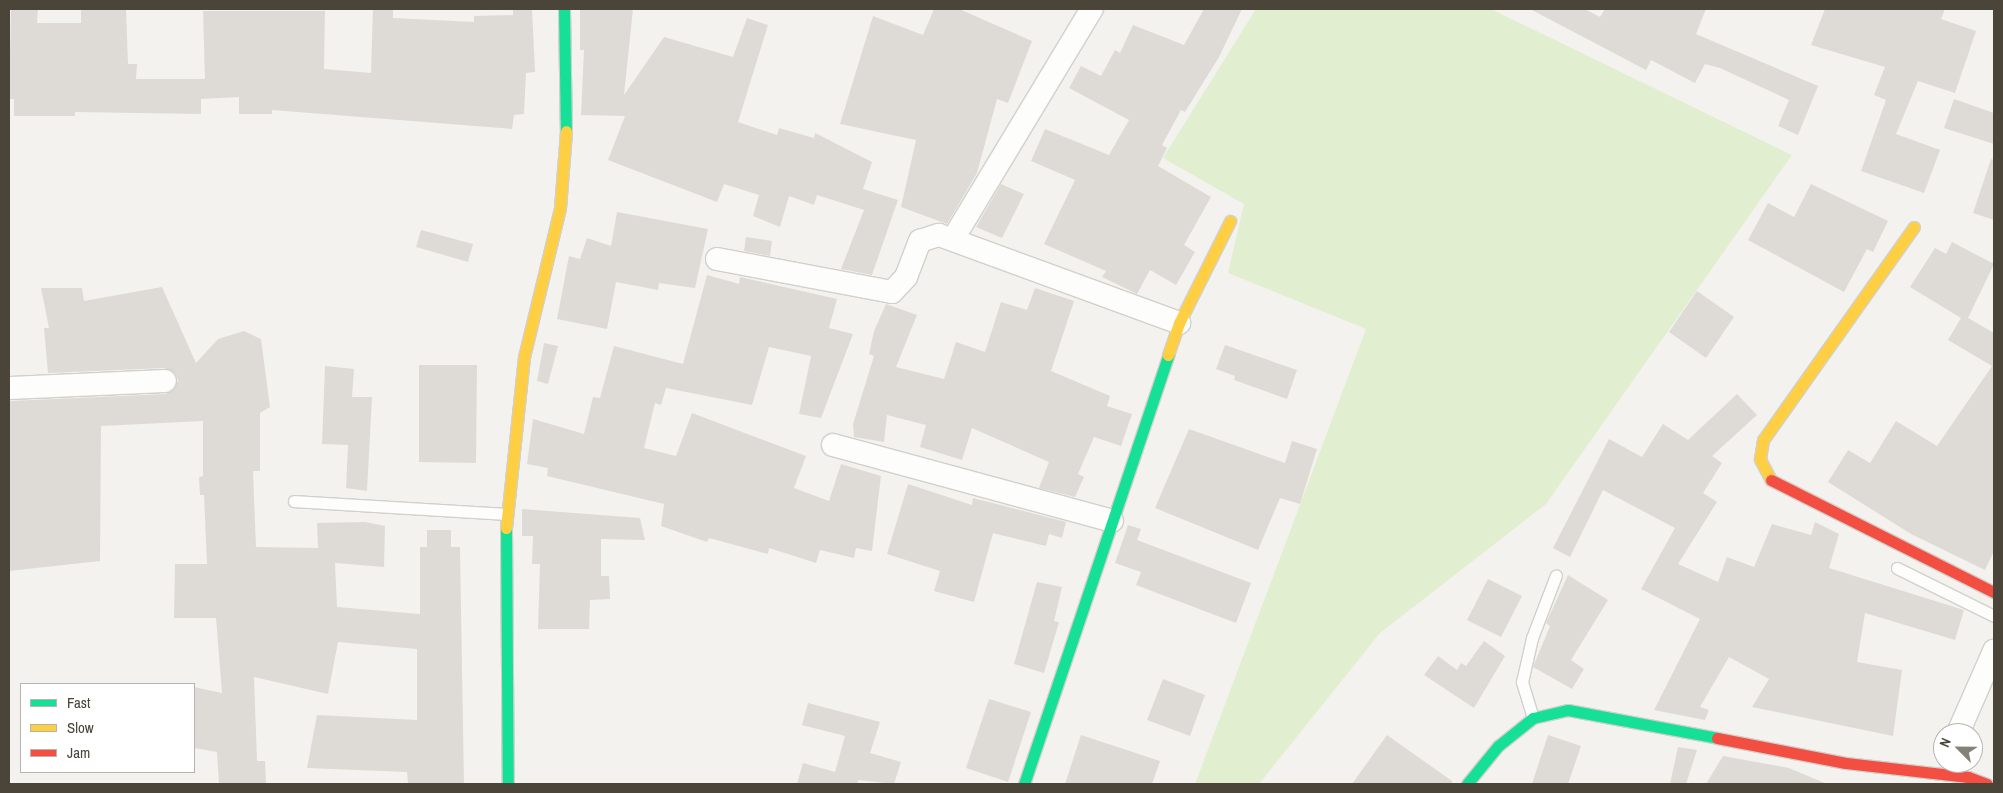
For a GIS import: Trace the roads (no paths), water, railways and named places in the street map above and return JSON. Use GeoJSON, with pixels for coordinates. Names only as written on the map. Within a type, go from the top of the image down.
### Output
{"type":"FeatureCollection","features":[{"type":"Feature","properties":{"kind":"street"},"geometry":{"type":"LineString","coordinates":[[508,784],[506,514],[524,357],[560,208],[566,149],[564,9]]}},
{"type":"Feature","properties":{"kind":"street"},"geometry":{"type":"LineString","coordinates":[[953,239],[1092,9]]}},
{"type":"Feature","properties":{"kind":"street"},"geometry":{"type":"LineString","coordinates":[[1024,784],[1179,323],[1230,220]]}},
{"type":"Feature","properties":{"kind":"street"},"geometry":{"type":"LineString","coordinates":[[1914,227],[1763,440],[1760,459],[1770,480],[1786,490],[1994,592]]}},
{"type":"Feature","properties":{"kind":"street"},"geometry":{"type":"LineString","coordinates":[[717,259],[892,292],[906,277],[920,241],[939,235],[1179,323]]}},
{"type":"Feature","properties":{"kind":"street"},"geometry":{"type":"LineString","coordinates":[[9,388],[165,380]]}},
{"type":"Feature","properties":{"kind":"street"},"geometry":{"type":"LineString","coordinates":[[833,445],[1112,520]]}},
{"type":"Feature","properties":{"kind":"street"},"geometry":{"type":"LineString","coordinates":[[1962,723],[1994,651]]}},
{"type":"Feature","properties":{"kind":"street"},"geometry":{"type":"LineString","coordinates":[[1467,784],[1498,746],[1533,718],[1568,710],[1846,762],[1933,767]]}},
{"type":"Feature","properties":{"kind":"street"},"geometry":{"type":"LineString","coordinates":[[1956,773],[1987,784]]}},
{"type":"Feature","properties":{"kind":"lane"},"geometry":{"type":"LineString","coordinates":[[294,501],[506,514]]}},
{"type":"Feature","properties":{"kind":"lane"},"geometry":{"type":"LineString","coordinates":[[1897,568],[1994,616]]}},
{"type":"Feature","properties":{"kind":"lane"},"geometry":{"type":"LineString","coordinates":[[1533,718],[1522,682],[1532,638],[1556,575]]}}]}
